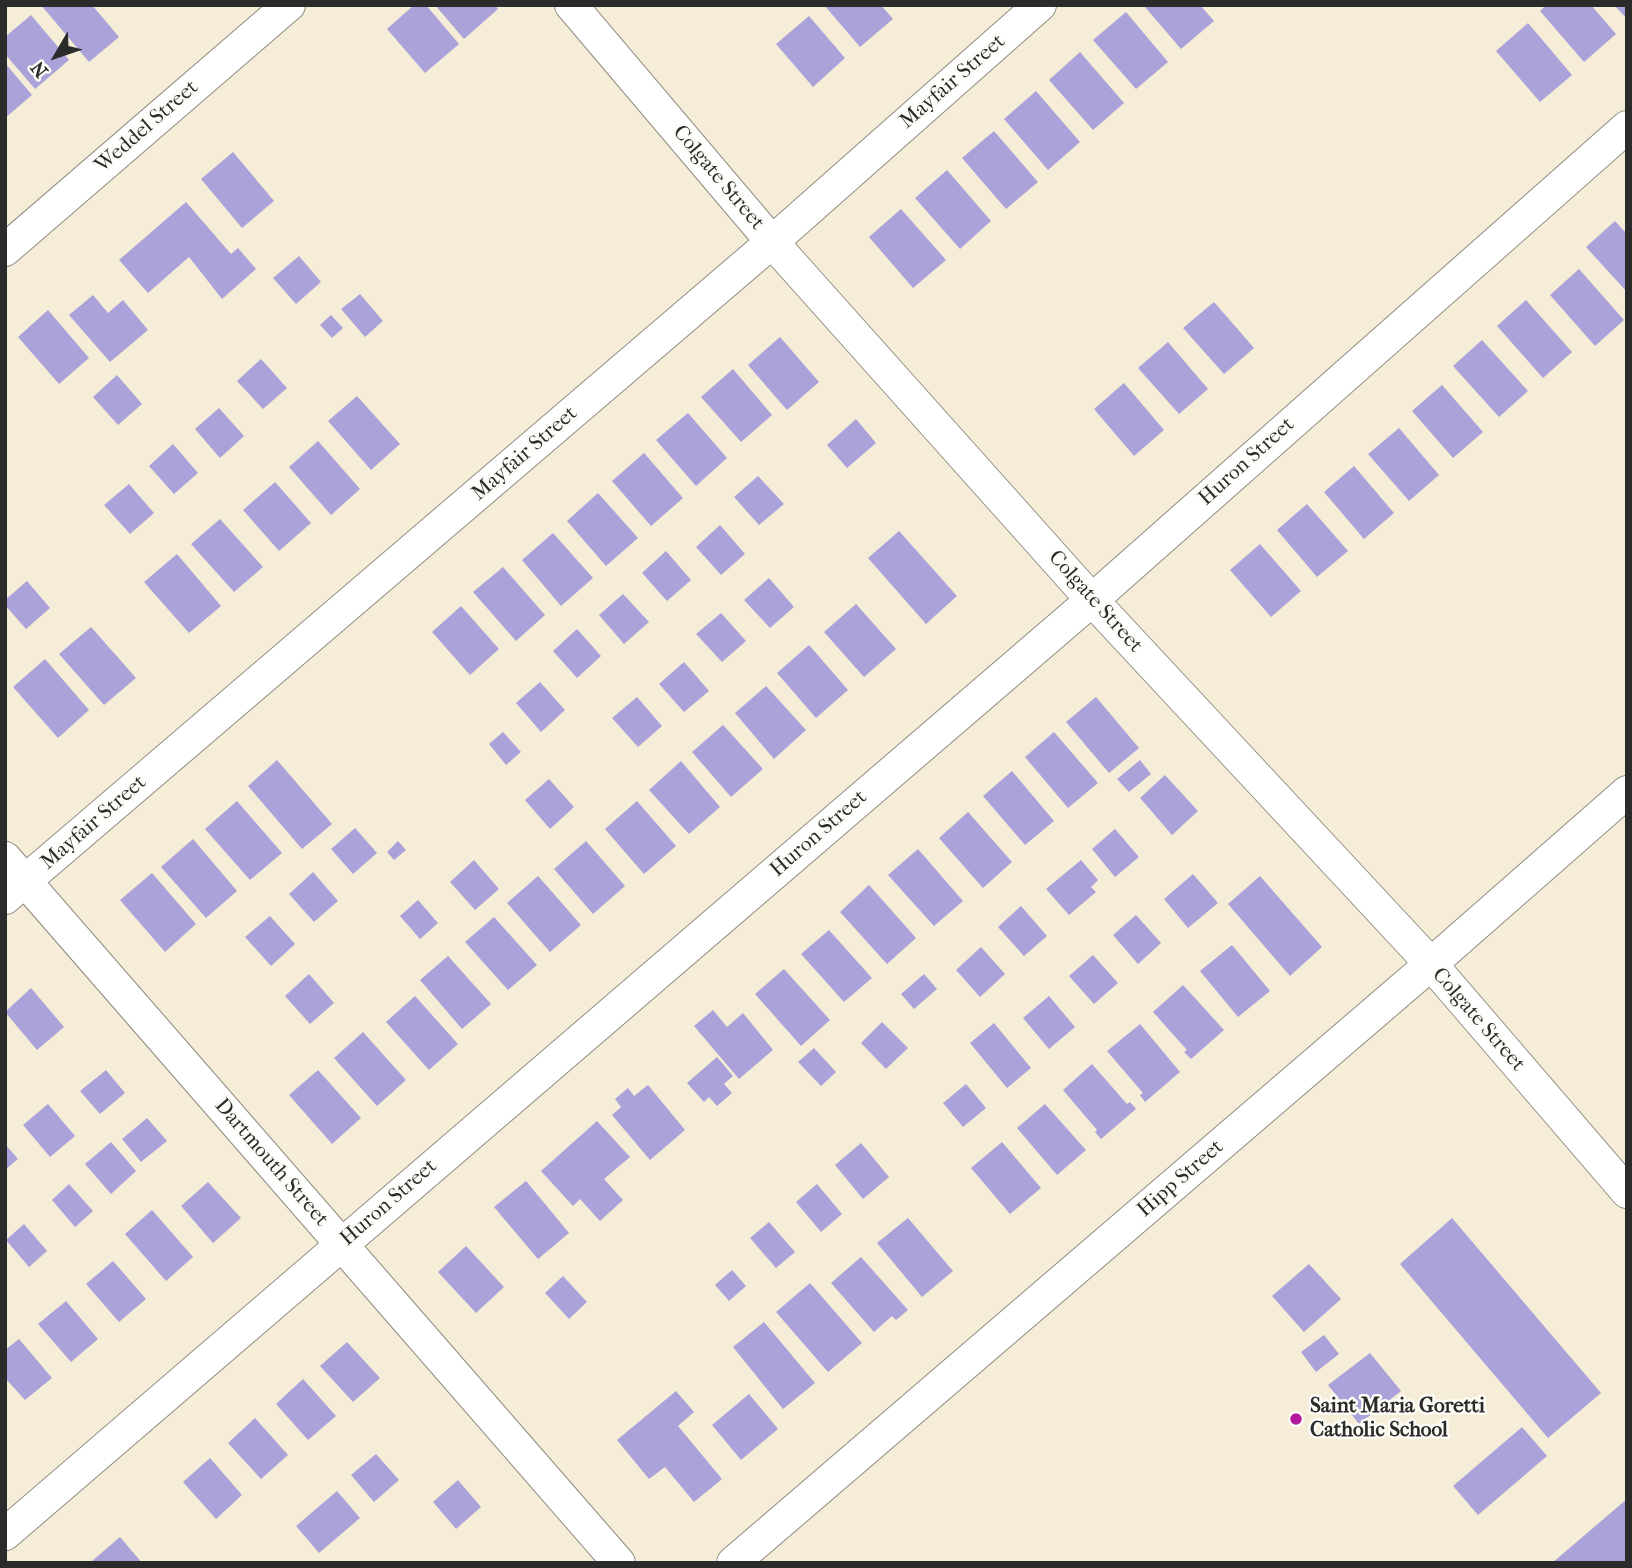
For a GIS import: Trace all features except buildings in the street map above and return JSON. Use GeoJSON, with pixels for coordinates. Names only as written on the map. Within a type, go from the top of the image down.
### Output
{"type":"FeatureCollection","features":[{"type":"Feature","properties":{"kind":"street","name":"Weddel Street"},"geometry":{"type":"LineString","coordinates":[[5,250],[289,5]]}},
{"type":"Feature","properties":{"kind":"street","name":"Colgate Street"},"geometry":{"type":"LineString","coordinates":[[571,5],[772,242],[1092,600],[1431,964],[1627,1192]]}},
{"type":"Feature","properties":{"kind":"street","name":"Mayfair Street"},"geometry":{"type":"LineString","coordinates":[[12,879],[772,242],[1040,5]]}},
{"type":"Feature","properties":{"kind":"street","name":"Huron Street"},"geometry":{"type":"LineString","coordinates":[[5,1534],[1092,600],[1627,127]]}},
{"type":"Feature","properties":{"kind":"street","name":"Hipp Street"},"geometry":{"type":"LineString","coordinates":[[733,1563],[1431,964],[1627,792]]}},
{"type":"Feature","properties":{"kind":"street","name":"Dartmouth Street"},"geometry":{"type":"LineString","coordinates":[[12,879],[341,1244],[619,1563]]}},
{"type":"Feature","properties":{"kind":"place","name":"Saint Maria Goretti Catholic School"},"geometry":{"type":"Point","coordinates":[1296,1419]}}]}
